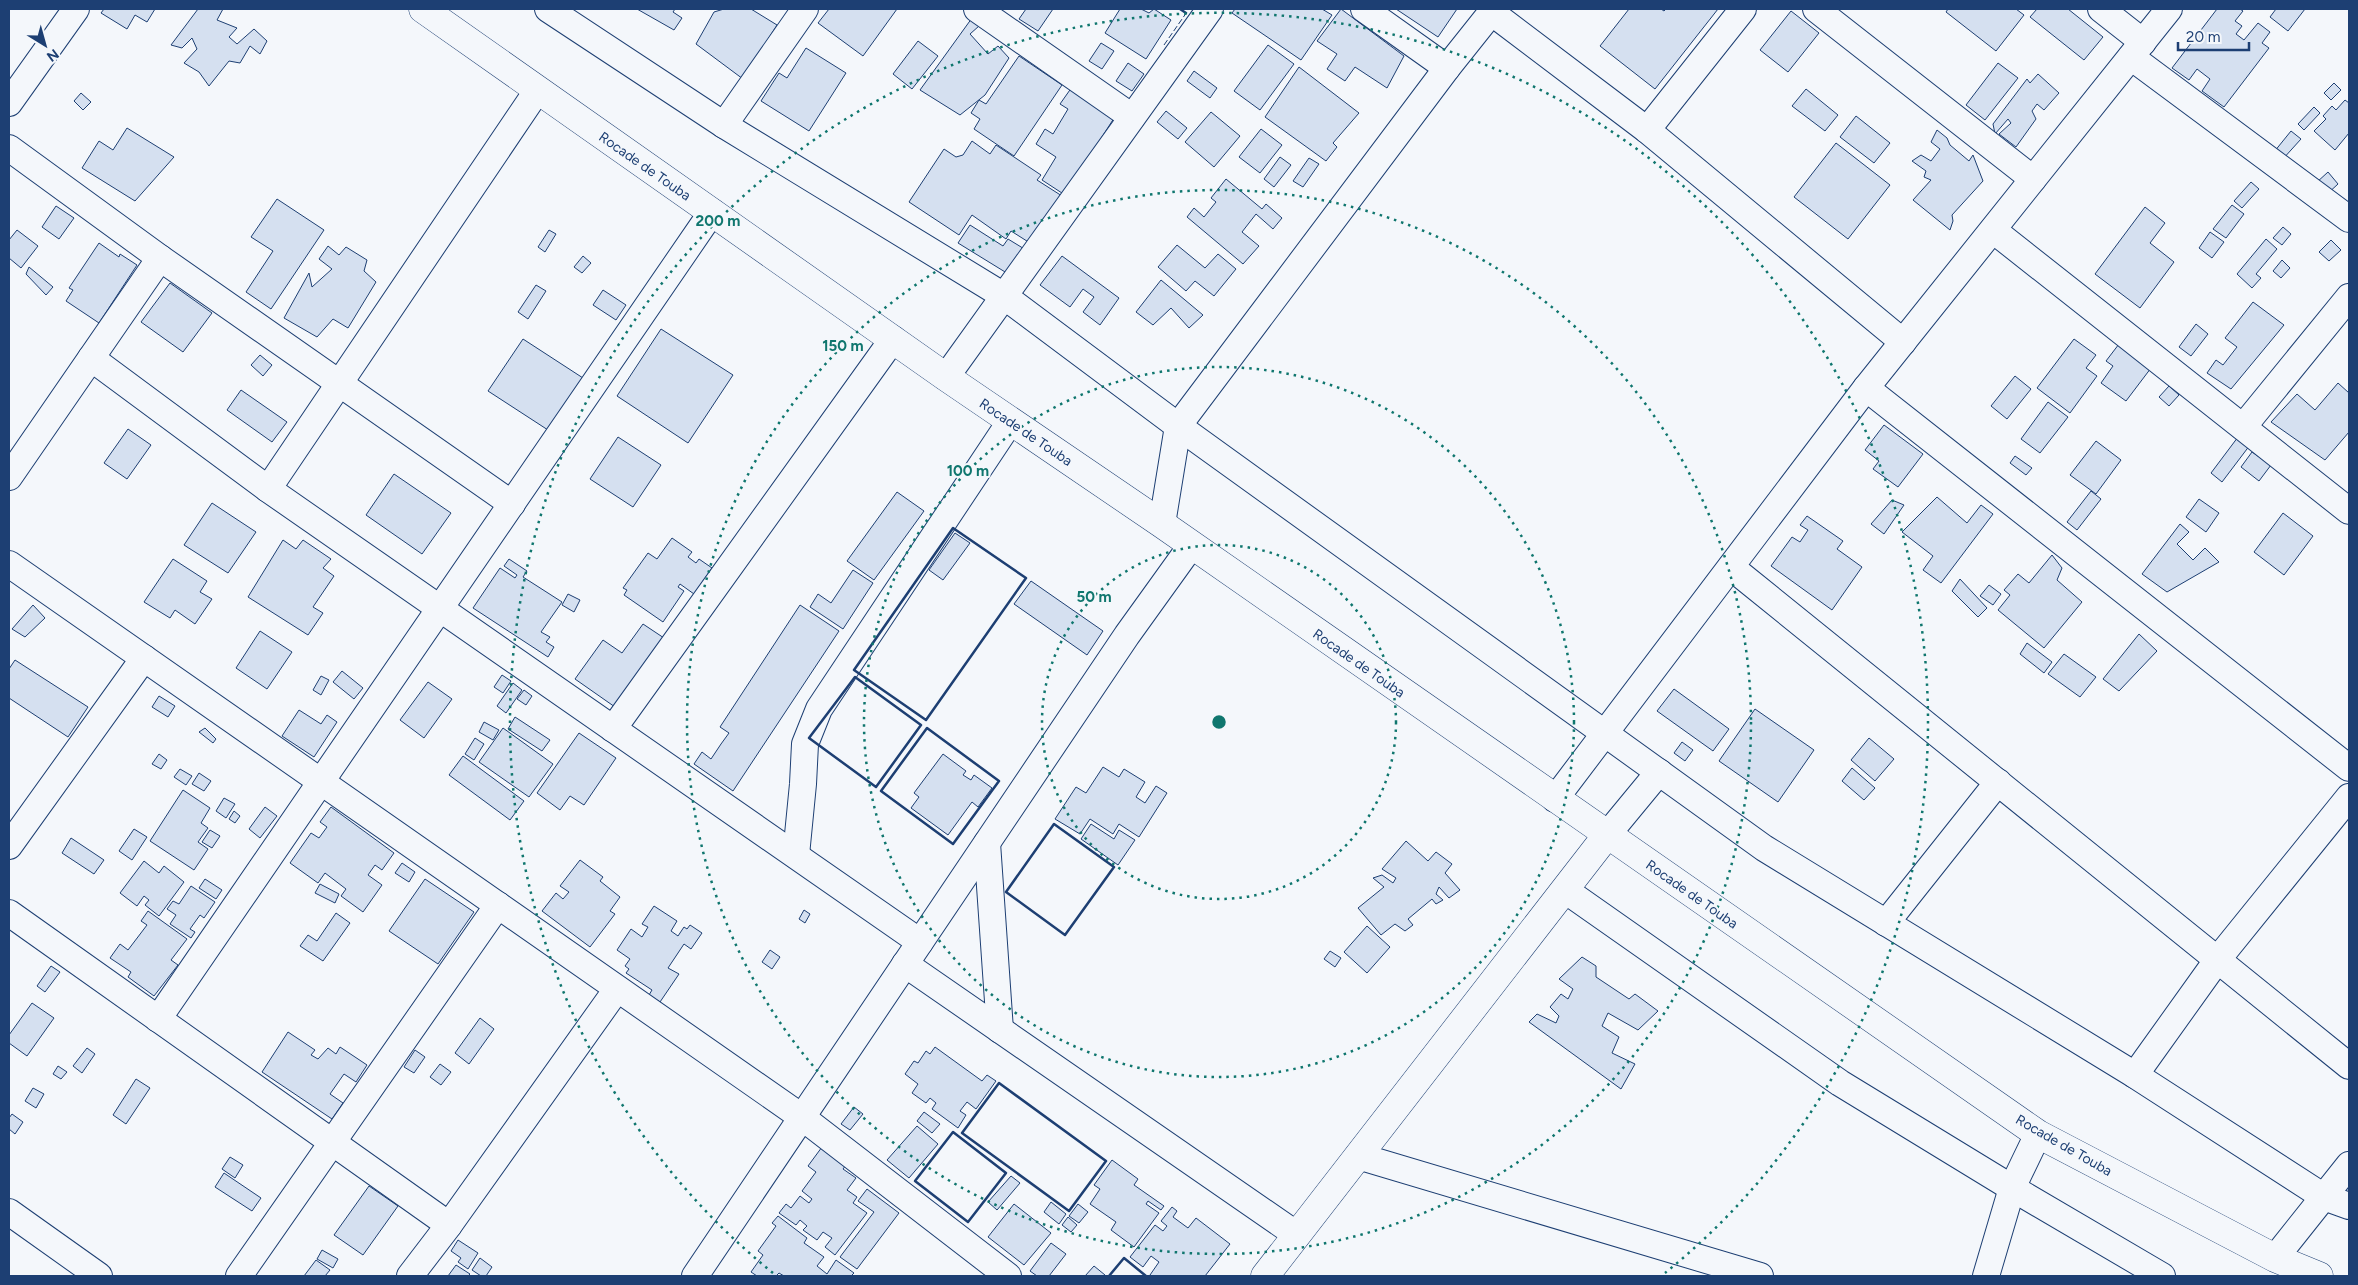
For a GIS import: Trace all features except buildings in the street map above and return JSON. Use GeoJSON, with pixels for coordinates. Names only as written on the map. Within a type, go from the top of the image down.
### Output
{"type":"FeatureCollection","features":[{"type":"Feature","properties":{"kind":"main road","name":"Rocade de Touba"},"geometry":{"type":"LineString","coordinates":[[423,9],[1010,422],[1162,524],[1190,546],[2038,1134],[2275,1258],[2319,1276]]}},
{"type":"Feature","properties":{"kind":"main road"},"geometry":{"type":"LineString","coordinates":[[1264,1276],[1607,835]]}},
{"type":"Feature","properties":{"kind":"street"},"geometry":{"type":"LineString","coordinates":[[9,103],[76,9]]}},
{"type":"Feature","properties":{"kind":"street"},"geometry":{"type":"LineString","coordinates":[[548,9],[724,125],[1004,296],[1178,426],[1764,848],[2135,1075],[2324,1197],[2349,1206]]}},
{"type":"Feature","properties":{"kind":"street"},"geometry":{"type":"LineString","coordinates":[[724,125],[805,9]]}},
{"type":"Feature","properties":{"kind":"street"},"geometry":{"type":"LineString","coordinates":[[977,9],[1132,117]]}},
{"type":"Feature","properties":{"kind":"street"},"geometry":{"type":"LineString","coordinates":[[946,377],[1210,9]]}},
{"type":"Feature","properties":{"kind":"street"},"geometry":{"type":"LineString","coordinates":[[1364,9],[1447,68]]}},
{"type":"Feature","properties":{"kind":"street"},"geometry":{"type":"LineString","coordinates":[[1647,130],[1743,9]]}},
{"type":"Feature","properties":{"kind":"street"},"geometry":{"type":"LineString","coordinates":[[1816,9],[2033,179]]}},
{"type":"Feature","properties":{"kind":"street"},"geometry":{"type":"LineString","coordinates":[[2101,9],[2137,49],[2349,219]]}},
{"type":"Feature","properties":{"kind":"street"},"geometry":{"type":"LineString","coordinates":[[1554,799],[1866,388],[2169,9]]}},
{"type":"Feature","properties":{"kind":"street"},"geometry":{"type":"LineString","coordinates":[[1162,524],[1178,426],[1492,10],[1647,130],[1903,342]]}},
{"type":"Feature","properties":{"kind":"street"},"geometry":{"type":"LineString","coordinates":[[268,489],[537,91]]}},
{"type":"Feature","properties":{"kind":"street"},"geometry":{"type":"LineString","coordinates":[[9,148],[338,384],[512,504]]}},
{"type":"Feature","properties":{"kind":"street"},"geometry":{"type":"LineString","coordinates":[[158,1019],[712,212]]}},
{"type":"Feature","properties":{"kind":"street"},"geometry":{"type":"LineString","coordinates":[[1993,230],[2349,510]]}},
{"type":"Feature","properties":{"kind":"street"},"geometry":{"type":"LineString","coordinates":[[9,477],[160,258]]}},
{"type":"Feature","properties":{"kind":"street"},"geometry":{"type":"LineString","coordinates":[[2243,427],[2349,297]]}},
{"type":"Feature","properties":{"kind":"street"},"geometry":{"type":"LineString","coordinates":[[613,729],[893,340]]}},
{"type":"Feature","properties":{"kind":"street"},"geometry":{"type":"LineString","coordinates":[[91,358],[268,489],[920,942]]}},
{"type":"Feature","properties":{"kind":"street"},"geometry":{"type":"LineString","coordinates":[[1866,388],[2349,768]]}},
{"type":"Feature","properties":{"kind":"street"},"geometry":{"type":"LineString","coordinates":[[796,855],[805,744],[819,709],[1010,422]]}},
{"type":"Feature","properties":{"kind":"street"},"geometry":{"type":"LineString","coordinates":[[695,1276],[1127,635],[1190,546]]}},
{"type":"Feature","properties":{"kind":"street"},"geometry":{"type":"LineString","coordinates":[[9,564],[803,1118],[993,1272]]}},
{"type":"Feature","properties":{"kind":"street"},"geometry":{"type":"LineString","coordinates":[[1730,567],[2349,1066]]}},
{"type":"Feature","properties":{"kind":"street"},"geometry":{"type":"LineString","coordinates":[[9,846],[144,658]]}},
{"type":"Feature","properties":{"kind":"street"},"geometry":{"type":"LineString","coordinates":[[1607,835],[1659,772]]}},
{"type":"Feature","properties":{"kind":"street"},"geometry":{"type":"LineString","coordinates":[[1886,923],[1998,782]]}},
{"type":"Feature","properties":{"kind":"street"},"geometry":{"type":"LineString","coordinates":[[2135,1075],[2218,960],[2349,797]]}},
{"type":"Feature","properties":{"kind":"street"},"geometry":{"type":"LineString","coordinates":[[987,843],[1000,1030]]}},
{"type":"Feature","properties":{"kind":"street"},"geometry":{"type":"LineString","coordinates":[[1565,890],[1840,1083],[2012,1188],[2162,1276]]}},
{"type":"Feature","properties":{"kind":"street"},"geometry":{"type":"LineString","coordinates":[[238,1276],[498,905]]}},
{"type":"Feature","properties":{"kind":"street"},"geometry":{"type":"LineString","coordinates":[[9,913],[449,1225]]}},
{"type":"Feature","properties":{"kind":"street"},"geometry":{"type":"LineString","coordinates":[[905,964],[1297,1235]]}},
{"type":"Feature","properties":{"kind":"street"},"geometry":{"type":"LineString","coordinates":[[410,1276],[449,1225],[617,989]]}},
{"type":"Feature","properties":{"kind":"street"},"geometry":{"type":"LineString","coordinates":[[1986,1276],[2012,1188],[2038,1134]]}},
{"type":"Feature","properties":{"kind":"street"},"geometry":{"type":"LineString","coordinates":[[1358,1156],[1760,1276]]}},
{"type":"Feature","properties":{"kind":"street"},"geometry":{"type":"LineString","coordinates":[[2275,1258],[2349,1165]]}},
{"type":"Feature","properties":{"kind":"street"},"geometry":{"type":"LineString","coordinates":[[9,1212],[89,1273]]}},
{"type":"Feature","properties":{"kind":"fence"},"geometry":{"type":"LineString","coordinates":[[1164,45],[1189,9]]}},
{"type":"Feature","properties":{"kind":"wall"},"geometry":{"type":"LineString","coordinates":[[1180,9],[1186,13]]}},
{"type":"Feature","properties":{"kind":"wall"},"geometry":{"type":"LineString","coordinates":[[953,528],[1026,578],[926,720],[854,670],[953,528]]}},
{"type":"Feature","properties":{"kind":"wall"},"geometry":{"type":"LineString","coordinates":[[855,677],[921,725],[876,787],[809,738],[855,677]]}},
{"type":"Feature","properties":{"kind":"wall"},"geometry":{"type":"LineString","coordinates":[[927,728],[999,781],[953,844],[881,791],[927,728]]}},
{"type":"Feature","properties":{"kind":"wall"},"geometry":{"type":"LineString","coordinates":[[1054,824],[1114,867],[1065,935],[1006,892],[1054,824]]}},
{"type":"Feature","properties":{"kind":"wall"},"geometry":{"type":"LineString","coordinates":[[999,1083],[1106,1161],[1069,1211],[962,1133],[999,1083]]}},
{"type":"Feature","properties":{"kind":"wall"},"geometry":{"type":"LineString","coordinates":[[953,1132],[1006,1173],[968,1222],[915,1181],[953,1132]]}},
{"type":"Feature","properties":{"kind":"wall"},"geometry":{"type":"LineString","coordinates":[[1109,1276],[1124,1258],[1146,1276]]}}]}
